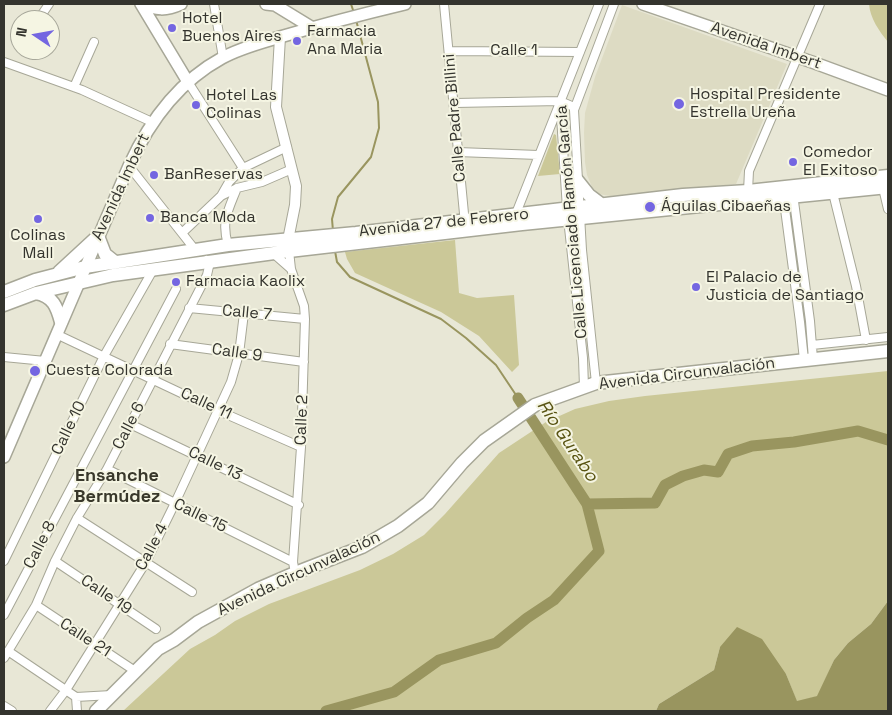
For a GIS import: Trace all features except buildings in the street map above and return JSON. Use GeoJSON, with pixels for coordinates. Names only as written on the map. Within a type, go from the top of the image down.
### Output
{"type":"FeatureCollection","features":[{"type":"Feature","properties":{"kind":"main road"},"geometry":{"type":"LineString","coordinates":[[141,4],[161,10],[181,4]]}},
{"type":"Feature","properties":{"kind":"main road"},"geometry":{"type":"LineString","coordinates":[[141,4],[188,82]]}},
{"type":"Feature","properties":{"kind":"main road"},"geometry":{"type":"LineString","coordinates":[[266,4],[275,5],[311,27]]}},
{"type":"Feature","properties":{"kind":"main road","name":"Avenida Imbert"},"geometry":{"type":"LineString","coordinates":[[4,457],[139,143],[152,122],[188,82],[223,58],[311,27],[405,4]]}},
{"type":"Feature","properties":{"kind":"main road","name":"Avenida Imbert"},"geometry":{"type":"LineString","coordinates":[[643,4],[888,90]]}},
{"type":"Feature","properties":{"kind":"main road","name":"Avenida 27 de Febrero"},"geometry":{"type":"LineString","coordinates":[[466,226],[515,216],[717,204],[888,176]]}},
{"type":"Feature","properties":{"kind":"main road"},"geometry":{"type":"LineString","coordinates":[[577,180],[589,195],[601,204]]}},
{"type":"Feature","properties":{"kind":"main road","name":"Avenida 27 de Febrero"},"geometry":{"type":"LineString","coordinates":[[4,292],[57,274],[85,267],[228,245],[289,246],[320,243],[573,214],[601,204],[683,195],[748,191],[832,193],[886,188]]}},
{"type":"Feature","properties":{"kind":"main road"},"geometry":{"type":"LineString","coordinates":[[57,274],[98,236],[105,254],[115,262]]}},
{"type":"Feature","properties":{"kind":"main road","name":"Avenida 27 de Febrero"},"geometry":{"type":"LineString","coordinates":[[4,305],[36,293],[113,275],[274,254],[289,246]]}},
{"type":"Feature","properties":{"kind":"main road"},"geometry":{"type":"LineString","coordinates":[[36,293],[49,297],[54,302],[57,307],[59,328]]}},
{"type":"Feature","properties":{"kind":"main road","name":"Avenida Circunvalación"},"geometry":{"type":"LineString","coordinates":[[96,711],[158,649],[198,622],[294,567],[362,547],[398,526],[428,502],[484,441],[535,405],[590,385],[888,351]]}},
{"type":"Feature","properties":{"kind":"main road","name":"Avenida Circunvalación"},"geometry":{"type":"LineString","coordinates":[[106,711],[174,640]]}},
{"type":"Feature","properties":{"kind":"street"},"geometry":{"type":"LineString","coordinates":[[214,4],[223,58]]}},
{"type":"Feature","properties":{"kind":"street","name":"Calle Padre Billini"},"geometry":{"type":"LineString","coordinates":[[444,4],[466,226]]}},
{"type":"Feature","properties":{"kind":"street","name":"Calle Licenciado Ramón García"},"geometry":{"type":"LineString","coordinates":[[590,385],[560,101],[599,4]]}},
{"type":"Feature","properties":{"kind":"street","name":"Calle Licenciado Ramón García"},"geometry":{"type":"LineString","coordinates":[[590,385],[583,358],[573,214],[577,180],[574,107],[614,4]]}},
{"type":"Feature","properties":{"kind":"street"},"geometry":{"type":"LineString","coordinates":[[748,191],[750,171],[796,57],[820,4]]}},
{"type":"Feature","properties":{"kind":"street","name":"Calle 2"},"geometry":{"type":"LineString","coordinates":[[280,37],[276,108],[296,186],[289,246],[291,269],[304,306],[305,318],[301,447],[294,567]]}},
{"type":"Feature","properties":{"kind":"street"},"geometry":{"type":"LineString","coordinates":[[74,87],[94,42]]}},
{"type":"Feature","properties":{"kind":"street","name":"Calle 1"},"geometry":{"type":"LineString","coordinates":[[449,51],[580,52]]}},
{"type":"Feature","properties":{"kind":"street"},"geometry":{"type":"LineString","coordinates":[[4,62],[74,87],[152,122]]}},
{"type":"Feature","properties":{"kind":"street"},"geometry":{"type":"LineString","coordinates":[[188,82],[243,168]]}},
{"type":"Feature","properties":{"kind":"street"},"geometry":{"type":"LineString","coordinates":[[515,216],[560,101]]}},
{"type":"Feature","properties":{"kind":"street"},"geometry":{"type":"LineString","coordinates":[[454,103],[560,101],[574,107]]}},
{"type":"Feature","properties":{"kind":"street"},"geometry":{"type":"LineString","coordinates":[[182,233],[221,196],[229,182],[243,168],[287,147]]}},
{"type":"Feature","properties":{"kind":"street"},"geometry":{"type":"LineString","coordinates":[[458,152],[538,155]]}},
{"type":"Feature","properties":{"kind":"street"},"geometry":{"type":"LineString","coordinates":[[129,166],[195,250],[210,262]]}},
{"type":"Feature","properties":{"kind":"street"},"geometry":{"type":"LineString","coordinates":[[221,196],[237,188],[262,182],[292,169]]}},
{"type":"Feature","properties":{"kind":"street"},"geometry":{"type":"LineString","coordinates":[[228,245],[224,233],[224,223],[237,188]]}},
{"type":"Feature","properties":{"kind":"street"},"geometry":{"type":"LineString","coordinates":[[886,188],[888,209]]}},
{"type":"Feature","properties":{"kind":"street"},"geometry":{"type":"LineString","coordinates":[[788,192],[812,345],[809,359]]}},
{"type":"Feature","properties":{"kind":"street"},"geometry":{"type":"LineString","coordinates":[[788,192],[800,322],[809,359]]}},
{"type":"Feature","properties":{"kind":"street"},"geometry":{"type":"LineString","coordinates":[[832,193],[856,286],[866,340]]}},
{"type":"Feature","properties":{"kind":"street","name":"Calle 2"},"geometry":{"type":"LineString","coordinates":[[274,254],[291,269]]}},
{"type":"Feature","properties":{"kind":"street","name":"Calle 6"},"geometry":{"type":"LineString","coordinates":[[6,655],[36,605],[55,561],[77,518],[107,469],[152,378],[207,275],[210,262]]}},
{"type":"Feature","properties":{"kind":"street","name":"Calle 10"},"geometry":{"type":"LineString","coordinates":[[4,561],[104,356],[153,270]]}},
{"type":"Feature","properties":{"kind":"street","name":"Calle 8"},"geometry":{"type":"LineString","coordinates":[[4,615],[176,289]]}},
{"type":"Feature","properties":{"kind":"street","name":"Calle 7"},"geometry":{"type":"LineString","coordinates":[[189,308],[305,318]]}},
{"type":"Feature","properties":{"kind":"street","name":"Calle 4"},"geometry":{"type":"LineString","coordinates":[[50,711],[66,690],[146,562],[175,503],[232,382],[239,354],[244,313]]}},
{"type":"Feature","properties":{"kind":"street","name":"Calle 11"},"geometry":{"type":"LineString","coordinates":[[59,328],[104,356],[218,411],[301,447]]}},
{"type":"Feature","properties":{"kind":"street"},"geometry":{"type":"LineString","coordinates":[[812,345],[888,337]]}},
{"type":"Feature","properties":{"kind":"street","name":"Calle 9"},"geometry":{"type":"LineString","coordinates":[[170,344],[304,362]]}},
{"type":"Feature","properties":{"kind":"street"},"geometry":{"type":"LineString","coordinates":[[4,357],[44,361]]}},
{"type":"Feature","properties":{"kind":"street","name":"Calle 13"},"geometry":{"type":"LineString","coordinates":[[130,424],[198,455],[298,505]]}},
{"type":"Feature","properties":{"kind":"street","name":"Calle 15"},"geometry":{"type":"LineString","coordinates":[[107,469],[294,567]]}},
{"type":"Feature","properties":{"kind":"street"},"geometry":{"type":"LineString","coordinates":[[77,518],[192,592]]}},
{"type":"Feature","properties":{"kind":"street","name":"Calle 19"},"geometry":{"type":"LineString","coordinates":[[55,561],[156,629]]}},
{"type":"Feature","properties":{"kind":"street","name":"Calle 21"},"geometry":{"type":"LineString","coordinates":[[36,605],[135,671]]}},
{"type":"Feature","properties":{"kind":"street"},"geometry":{"type":"LineString","coordinates":[[6,655],[76,697],[112,695]]}},
{"type":"Feature","properties":{"kind":"street"},"geometry":{"type":"LineString","coordinates":[[76,697],[77,711]]}},
{"type":"Feature","properties":{"kind":"street"},"geometry":{"type":"LineString","coordinates":[[4,706],[12,711]]}},
{"type":"Feature","properties":{"kind":"shaded area"},"geometry":{"type":"Polygon","coordinates":[[[869,4],[888,4],[888,42],[871,14],[869,4]]]}},
{"type":"Feature","properties":{"kind":"shaded area","name":"Hospital Presidente Estrella Ureña"},"geometry":{"type":"Polygon","coordinates":[[[622,5],[787,64],[736,184],[610,196],[599,194],[592,187],[587,175],[585,162],[585,113],[595,77],[622,5]]]}},
{"type":"Feature","properties":{"kind":"shaded area"},"geometry":{"type":"Polygon","coordinates":[[[554,134],[556,135],[560,174],[538,176],[554,134]]]}},
{"type":"Feature","properties":{"kind":"shaded area"},"geometry":{"type":"Polygon","coordinates":[[[455,240],[459,293],[477,298],[514,295],[519,365],[512,372],[479,336],[441,312],[355,273],[345,252],[455,240]]]}},
{"type":"Feature","properties":{"kind":"shaded area"},"geometry":{"type":"Polygon","coordinates":[[[888,371],[888,601],[871,624],[848,643],[834,660],[818,696],[797,702],[786,674],[720,647],[714,670],[659,704],[656,711],[123,711],[190,649],[235,621],[269,604],[360,570],[393,554],[424,535],[499,453],[546,422],[575,409],[609,401],[645,396],[888,371]]]}},
{"type":"Feature","properties":{"kind":"shaded area"},"geometry":{"type":"Polygon","coordinates":[[[888,601],[888,711],[656,711],[659,704],[714,670],[720,647],[737,627],[762,639],[786,674],[797,701],[817,696],[834,660],[848,643],[871,624],[888,601]]]}},
{"type":"Feature","properties":{"kind":"waterway"},"geometry":{"type":"LineString","coordinates":[[351,4],[354,13]]}},
{"type":"Feature","properties":{"kind":"waterway"},"geometry":{"type":"LineString","coordinates":[[333,231],[332,219],[338,197],[371,157],[379,128],[378,102],[356,20]]}},
{"type":"Feature","properties":{"kind":"waterway"},"geometry":{"type":"LineString","coordinates":[[335,251],[337,262],[350,277],[441,319],[466,338],[496,365],[518,398]]}},
{"type":"Feature","properties":{"kind":"waterway","name":"Río Gurabo"},"geometry":{"type":"LineString","coordinates":[[518,398],[587,504]]}},
{"type":"Feature","properties":{"kind":"waterway"},"geometry":{"type":"LineString","coordinates":[[326,711],[394,692],[439,660],[496,643],[527,618],[554,600],[599,551],[587,504],[655,503],[665,485],[683,476],[704,470],[718,472],[728,454],[752,446],[794,442],[858,431],[888,440]]}},
{"type":"Feature","properties":{"kind":"place","name":"Hotel Buenos Aires"},"geometry":{"type":"Point","coordinates":[172,28]}},
{"type":"Feature","properties":{"kind":"place","name":"Farmacia Ana Maria"},"geometry":{"type":"Point","coordinates":[297,41]}},
{"type":"Feature","properties":{"kind":"place","name":"Hospital Presidente Estrella Ureña"},"geometry":{"type":"Point","coordinates":[679,104]}},
{"type":"Feature","properties":{"kind":"place","name":"Hotel Las Colinas"},"geometry":{"type":"Point","coordinates":[196,105]}},
{"type":"Feature","properties":{"kind":"place","name":"Comedor El Exitoso"},"geometry":{"type":"Point","coordinates":[793,162]}},
{"type":"Feature","properties":{"kind":"place","name":"BanReservas"},"geometry":{"type":"Point","coordinates":[154,175]}},
{"type":"Feature","properties":{"kind":"place","name":"Águilas Cibaeñas"},"geometry":{"type":"Point","coordinates":[650,207]}},
{"type":"Feature","properties":{"kind":"place","name":"Banca Moda"},"geometry":{"type":"Point","coordinates":[150,218]}},
{"type":"Feature","properties":{"kind":"place","name":"Colinas Mall"},"geometry":{"type":"Point","coordinates":[38,219]}},
{"type":"Feature","properties":{"kind":"place","name":"Farmacia Kaolix"},"geometry":{"type":"Point","coordinates":[176,282]}},
{"type":"Feature","properties":{"kind":"place","name":"El Palacio de Justicia de Santiago"},"geometry":{"type":"Point","coordinates":[696,287]}},
{"type":"Feature","properties":{"kind":"place","name":"Cuesta Colorada"},"geometry":{"type":"Point","coordinates":[35,371]}},
{"type":"Feature","properties":{"kind":"district","name":"Ensanche Bermúdez"},"geometry":{"type":"Point","coordinates":[117,486]}}]}
